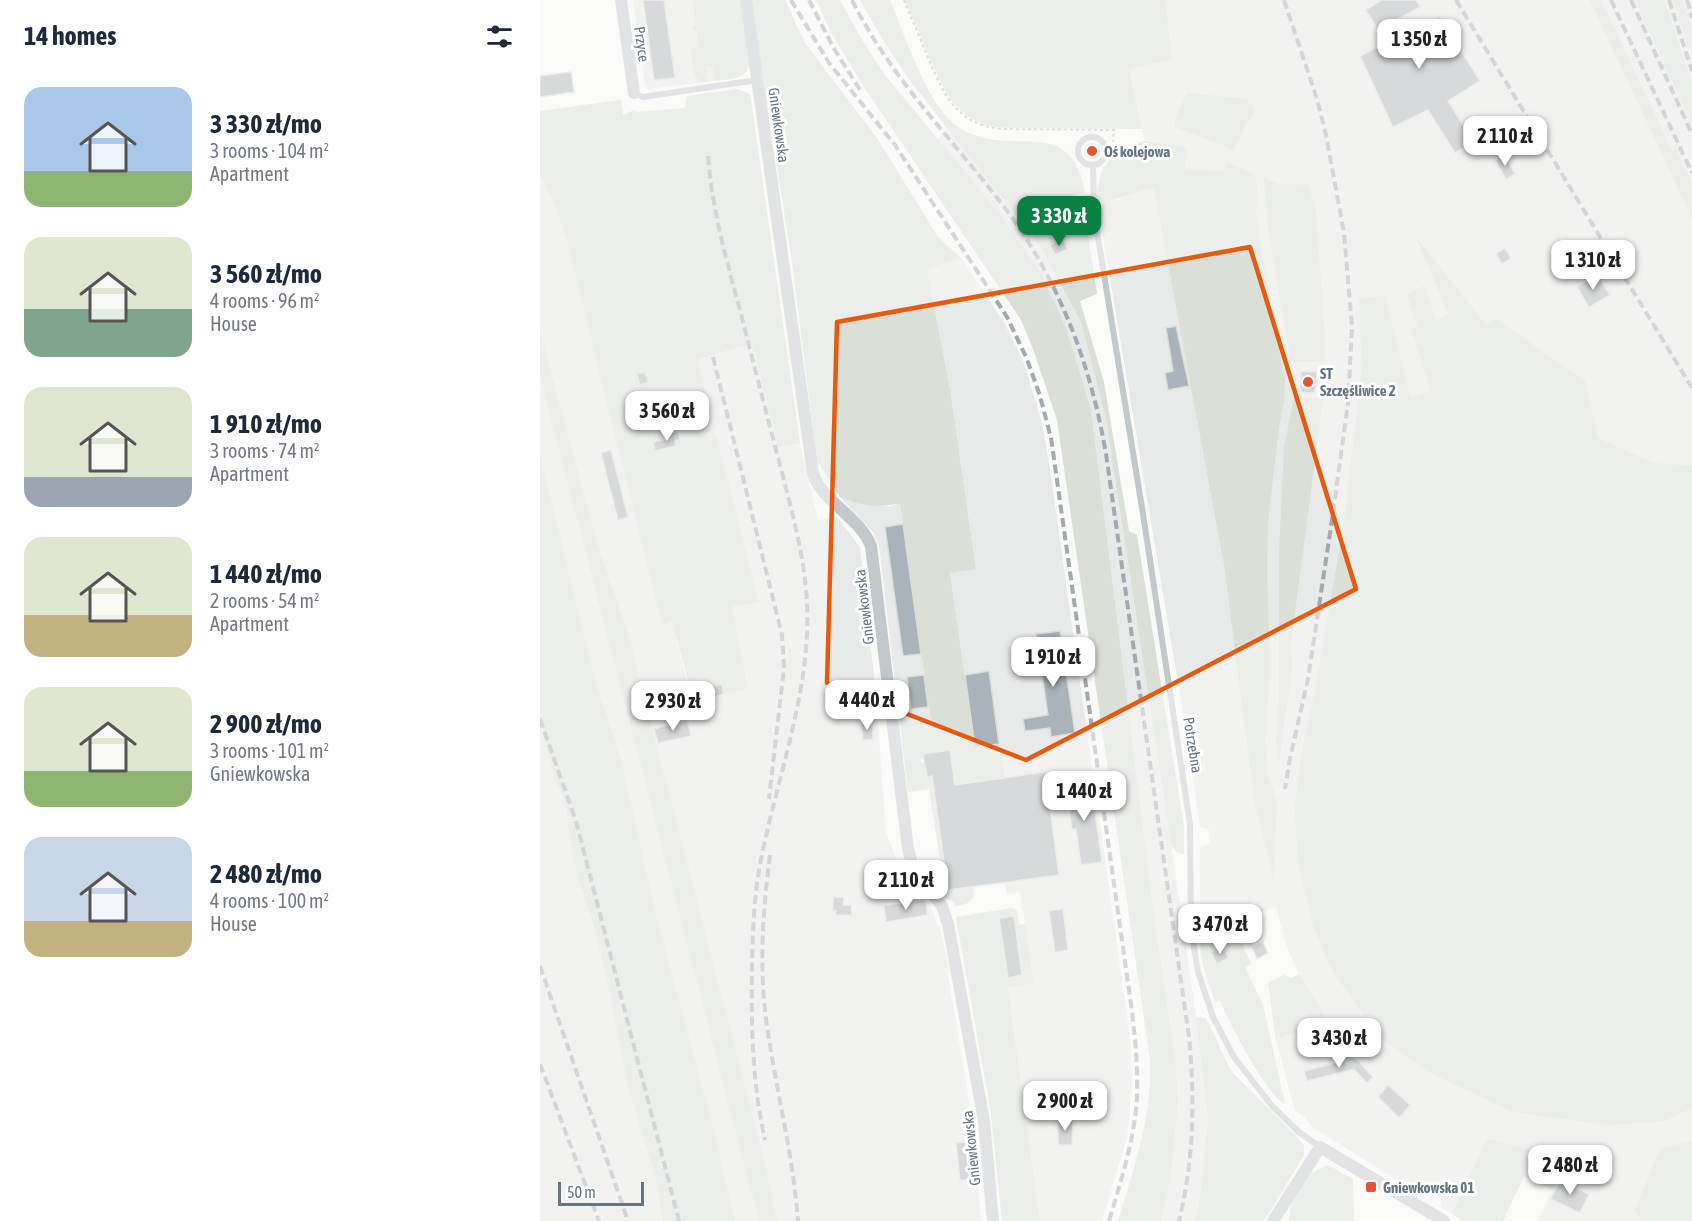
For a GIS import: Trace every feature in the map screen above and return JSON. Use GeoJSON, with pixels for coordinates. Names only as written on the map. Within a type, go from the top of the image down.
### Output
{"type":"FeatureCollection","features":[{"type":"Feature","properties":{"kind":"street","name":"Przyce"},"geometry":{"type":"LineString","coordinates":[[621,0],[634,93]]}},
{"type":"Feature","properties":{"kind":"street","name":"Gniewkowska"},"geometry":{"type":"LineString","coordinates":[[746,0],[813,473],[818,486],[853,519],[869,538],[872,546],[908,849],[913,866],[942,906],[948,924],[984,1121],[993,1221]]}},
{"type":"Feature","properties":{"kind":"street"},"geometry":{"type":"LineString","coordinates":[[1273,1221],[1320,1147]]}},
{"type":"Feature","properties":{"kind":"street","name":"Potrzebna"},"geometry":{"type":"LineString","coordinates":[[1320,1147],[1444,1221]]}},
{"type":"Feature","properties":{"kind":"lane"},"geometry":{"type":"LineString","coordinates":[[634,93],[643,97],[758,80]]}},
{"type":"Feature","properties":{"kind":"lane","name":"Potrzebna"},"geometry":{"type":"LineString","coordinates":[[1092,136],[1101,140],[1106,152],[1101,163],[1093,166],[1080,160],[1077,152],[1083,139],[1092,136]]}},
{"type":"Feature","properties":{"kind":"lane","name":"Potrzebna"},"geometry":{"type":"LineString","coordinates":[[1093,166],[1094,213],[1190,824],[1191,928],[1198,972],[1213,1017],[1234,1057],[1272,1106],[1299,1132],[1320,1147]]}},
{"type":"Feature","properties":{"kind":"path"},"geometry":{"type":"LineString","coordinates":[[904,0],[943,92],[967,118],[983,126],[1001,129],[1114,130],[1113,142]]}},
{"type":"Feature","properties":{"kind":"highlighted area"},"geometry":{"type":"Polygon","coordinates":[[[1250,247],[1356,589],[1026,760],[827,683],[837,322],[1250,247]]]}},
{"type":"Feature","properties":{"kind":"shaded area"},"geometry":{"type":"Polygon","coordinates":[[[633,0],[738,0],[747,71],[737,78],[648,89],[645,85],[633,0]]]}},
{"type":"Feature","properties":{"kind":"shaded area"},"geometry":{"type":"Polygon","coordinates":[[[693,0],[741,0],[750,62],[742,75],[715,81],[713,66],[706,67],[708,82],[698,79],[695,75],[691,48],[699,46],[697,31],[694,31],[693,26],[696,25],[696,21],[694,21],[693,0]]]}},
{"type":"Feature","properties":{"kind":"shaded area"},"geometry":{"type":"Polygon","coordinates":[[[751,0],[785,0],[805,43],[877,138],[938,237],[961,258],[927,269],[951,395],[976,569],[950,573],[975,747],[999,744],[1005,777],[955,785],[950,750],[924,754],[924,758],[920,759],[921,763],[925,763],[927,777],[944,774],[933,788],[948,890],[974,887],[973,898],[968,903],[954,907],[954,902],[945,898],[926,870],[941,867],[929,789],[908,792],[899,716],[920,723],[927,729],[932,728],[900,504],[875,506],[855,503],[840,497],[817,460],[792,262],[751,0]]]}},
{"type":"Feature","properties":{"kind":"shaded area"},"geometry":{"type":"Polygon","coordinates":[[[816,0],[840,0],[885,75],[999,213],[1040,271],[1067,331],[1091,410],[1151,894],[1176,1065],[1178,1105],[1171,1175],[1161,1221],[1118,1221],[1145,1121],[1149,1100],[1150,1059],[1057,420],[1021,320],[864,87],[832,34],[816,0]]]}},
{"type":"Feature","properties":{"kind":"shaded area"},"geometry":{"type":"Polygon","coordinates":[[[860,0],[890,0],[925,83],[943,113],[953,123],[973,135],[993,140],[1051,144],[1066,152],[1077,167],[1085,192],[1074,195],[1077,217],[1085,216],[1097,294],[1080,301],[1104,382],[1129,531],[1137,535],[1184,827],[1184,854],[1177,853],[1171,844],[1106,419],[1081,322],[1040,246],[908,78],[860,0]]]}},
{"type":"Feature","properties":{"kind":"shaded area"},"geometry":{"type":"Polygon","coordinates":[[[905,0],[1165,0],[1172,59],[1129,69],[1142,129],[992,126],[966,115],[949,96],[905,0]]]}},
{"type":"Feature","properties":{"kind":"shaded area"},"geometry":{"type":"Polygon","coordinates":[[[1115,0],[1692,0],[1692,1141],[1660,1149],[1634,1212],[1645,1221],[1538,1221],[1569,1156],[1534,1151],[1488,1140],[1452,1214],[1441,1207],[1440,1197],[1431,1193],[1426,1198],[1312,1127],[1295,1111],[1276,1040],[1326,1020],[1299,974],[1287,947],[1276,908],[1200,926],[1200,847],[1210,844],[1209,830],[1200,827],[1187,736],[1097,201],[1119,200],[1131,193],[1154,187],[1115,0]]]}},
{"type":"Feature","properties":{"kind":"shaded area"},"geometry":{"type":"Polygon","coordinates":[[[1590,0],[1601,0],[1672,151],[1676,149],[1692,185],[1692,218],[1590,0]]]}},
{"type":"Feature","properties":{"kind":"shaded area"},"geometry":{"type":"Polygon","coordinates":[[[1635,0],[1664,0],[1692,84],[1692,124],[1635,0]]]}},
{"type":"Feature","properties":{"kind":"shaded area"},"geometry":{"type":"Polygon","coordinates":[[[1673,0],[1683,0],[1692,31],[1692,58],[1673,0]]]}},
{"type":"Feature","properties":{"kind":"shaded area"},"geometry":{"type":"Polygon","coordinates":[[[737,89],[750,94],[800,443],[778,447],[752,343],[697,359],[713,433],[716,436],[759,602],[732,607],[748,688],[692,702],[692,694],[672,622],[662,625],[567,241],[553,200],[540,175],[540,111],[621,100],[623,115],[634,110],[636,112],[685,108],[687,96],[737,89]]]}},
{"type":"Feature","properties":{"kind":"shaded area"},"geometry":{"type":"Polygon","coordinates":[[[1187,93],[1246,99],[1253,107],[1254,114],[1247,121],[1233,151],[1224,145],[1175,126],[1175,119],[1187,93]]]}},
{"type":"Feature","properties":{"kind":"shaded area"},"geometry":{"type":"Polygon","coordinates":[[[946,126],[1040,246],[1081,322],[1106,419],[1171,844],[1208,1120],[1200,1197],[1195,1221],[1161,1221],[1171,1175],[1178,1105],[1176,1065],[1151,894],[1112,585],[1040,271],[999,213],[938,140],[946,126]]]}},
{"type":"Feature","properties":{"kind":"shaded area"},"geometry":{"type":"Polygon","coordinates":[[[1145,141],[1186,147],[1185,170],[1225,171],[1226,162],[1254,174],[1257,183],[1256,216],[1285,378],[1284,402],[1268,521],[1270,668],[1265,740],[1267,773],[1277,801],[1273,878],[1254,798],[1225,570],[1154,188],[1113,200],[1097,201],[1103,169],[1109,161],[1124,148],[1145,141]]]}},
{"type":"Feature","properties":{"kind":"shaded area"},"geometry":{"type":"Polygon","coordinates":[[[1089,143],[1095,143],[1100,151],[1098,157],[1089,159],[1084,154],[1084,148],[1089,143]]]}},
{"type":"Feature","properties":{"kind":"shaded area"},"geometry":{"type":"Polygon","coordinates":[[[540,162],[567,241],[662,625],[672,622],[692,701],[748,688],[732,607],[758,602],[716,436],[713,433],[708,402],[696,359],[752,342],[778,446],[800,443],[818,520],[837,517],[860,547],[875,685],[886,832],[902,875],[910,876],[929,902],[937,925],[940,927],[949,967],[948,976],[973,1124],[968,1124],[975,1154],[981,1221],[540,1221],[540,162]]]}},
{"type":"Feature","properties":{"kind":"shaded area"},"geometry":{"type":"Polygon","coordinates":[[[1264,177],[1278,184],[1308,185],[1316,212],[1325,362],[1291,362],[1268,226],[1264,177]]]}},
{"type":"Feature","properties":{"kind":"shaded area"},"geometry":{"type":"Polygon","coordinates":[[[1416,237],[1487,326],[1496,319],[1585,381],[1598,438],[1653,463],[1692,466],[1692,1108],[1664,1121],[1608,1125],[1513,1112],[1427,1071],[1381,1038],[1333,972],[1313,926],[1298,863],[1295,809],[1301,756],[1315,691],[1344,523],[1362,366],[1359,299],[1385,295],[1410,398],[1431,391],[1411,329],[1418,327],[1407,295],[1424,286],[1436,320],[1449,315],[1416,237]]]}},
{"type":"Feature","properties":{"kind":"shaded area"},"geometry":{"type":"Polygon","coordinates":[[[961,258],[1005,324],[1024,363],[1042,423],[1050,469],[1131,1045],[1132,1084],[1127,1137],[1102,1221],[1040,1221],[1008,987],[1034,983],[1020,892],[1007,894],[991,779],[1005,777],[999,744],[975,747],[950,573],[976,568],[951,395],[927,269],[961,258]]]}},
{"type":"Feature","properties":{"kind":"shaded area"},"geometry":{"type":"Polygon","coordinates":[[[540,332],[597,543],[628,635],[763,1157],[777,1221],[759,1221],[540,375],[540,332]]]}},
{"type":"Feature","properties":{"kind":"shaded area"},"geometry":{"type":"Polygon","coordinates":[[[644,394],[649,412],[631,417],[626,399],[644,394]]]}},
{"type":"Feature","properties":{"kind":"shaded area"},"geometry":{"type":"Polygon","coordinates":[[[1294,397],[1323,399],[1291,643],[1292,669],[1279,761],[1276,744],[1279,696],[1279,551],[1284,448],[1294,397]]]}},
{"type":"Feature","properties":{"kind":"shaded area"},"geometry":{"type":"Polygon","coordinates":[[[540,456],[593,674],[621,761],[657,920],[711,1120],[735,1221],[663,1221],[656,1177],[628,1086],[610,991],[595,929],[578,877],[565,800],[556,782],[540,719],[540,456]]]}},
{"type":"Feature","properties":{"kind":"shaded area"},"geometry":{"type":"Polygon","coordinates":[[[840,497],[855,503],[891,506],[900,504],[932,728],[927,729],[920,723],[899,716],[879,545],[873,532],[840,497]]]}},
{"type":"Feature","properties":{"kind":"shaded area"},"geometry":{"type":"Polygon","coordinates":[[[1012,908],[1017,910],[1019,925],[1025,924],[1034,983],[1008,988],[1040,1221],[1002,1221],[991,1113],[956,917],[1012,908]]]}},
{"type":"Feature","properties":{"kind":"shaded area"},"geometry":{"type":"Polygon","coordinates":[[[1238,917],[1244,949],[1252,964],[1245,967],[1263,1005],[1285,1104],[1278,1099],[1259,1074],[1230,1023],[1220,1000],[1215,1002],[1203,966],[1197,927],[1238,917]]]}},
{"type":"Feature","properties":{"kind":"shaded area"},"geometry":{"type":"Polygon","coordinates":[[[1299,974],[1327,1020],[1276,1040],[1268,983],[1284,975],[1291,978],[1299,974]]]}},
{"type":"Feature","properties":{"kind":"shaded area"},"geometry":{"type":"Polygon","coordinates":[[[1196,1017],[1206,1018],[1231,1071],[1304,1146],[1304,1155],[1264,1221],[1195,1221],[1200,1197],[1208,1120],[1196,1017]]]}},
{"type":"Feature","properties":{"kind":"shaded area"},"geometry":{"type":"Polygon","coordinates":[[[1487,1139],[1534,1151],[1569,1156],[1553,1190],[1524,1176],[1503,1221],[1463,1221],[1452,1214],[1487,1139]]]}},
{"type":"Feature","properties":{"kind":"shaded area"},"geometry":{"type":"Polygon","coordinates":[[[1692,1141],[1692,1221],[1645,1221],[1634,1212],[1660,1149],[1692,1141]]]}},
{"type":"Feature","properties":{"kind":"shaded area"},"geometry":{"type":"Polygon","coordinates":[[[1328,1165],[1353,1179],[1354,1221],[1289,1221],[1291,1202],[1311,1173],[1328,1165]]]}},
{"type":"Feature","properties":{"kind":"building"},"geometry":{"type":"Polygon","coordinates":[[[643,0],[664,0],[675,78],[654,80],[643,0]]]}},
{"type":"Feature","properties":{"kind":"building"},"geometry":{"type":"Polygon","coordinates":[[[1382,0],[1416,0],[1420,7],[1398,19],[1408,36],[1440,17],[1480,81],[1448,101],[1473,141],[1455,153],[1428,110],[1393,127],[1360,56],[1386,43],[1366,10],[1382,0]]]}},
{"type":"Feature","properties":{"kind":"building"},"geometry":{"type":"Polygon","coordinates":[[[571,72],[574,92],[540,97],[540,76],[571,72]]]}},
{"type":"Feature","properties":{"kind":"building"},"geometry":{"type":"Polygon","coordinates":[[[1504,154],[1515,174],[1506,179],[1495,160],[1504,154]]]}},
{"type":"Feature","properties":{"kind":"building"},"geometry":{"type":"Polygon","coordinates":[[[1063,239],[1068,249],[1055,255],[1050,245],[1063,239]]]}},
{"type":"Feature","properties":{"kind":"building"},"geometry":{"type":"Polygon","coordinates":[[[1505,248],[1511,258],[1502,264],[1496,254],[1505,248]]]}},
{"type":"Feature","properties":{"kind":"building"},"geometry":{"type":"Polygon","coordinates":[[[1597,274],[1610,295],[1589,307],[1577,287],[1597,274]]]}},
{"type":"Feature","properties":{"kind":"building"},"geometry":{"type":"Polygon","coordinates":[[[1176,326],[1189,386],[1168,390],[1165,373],[1173,371],[1166,328],[1176,326]]]}},
{"type":"Feature","properties":{"kind":"building","name":"ST Szczęśliwice 2"},"geometry":{"type":"Polygon","coordinates":[[[1301,371],[1317,372],[1315,393],[1300,392],[1301,371]]]}},
{"type":"Feature","properties":{"kind":"building"},"geometry":{"type":"Polygon","coordinates":[[[645,372],[648,382],[640,385],[637,374],[645,372]]]}},
{"type":"Feature","properties":{"kind":"building"},"geometry":{"type":"Polygon","coordinates":[[[678,431],[680,440],[675,441],[676,446],[655,451],[653,442],[668,439],[667,434],[678,431]]]}},
{"type":"Feature","properties":{"kind":"building"},"geometry":{"type":"Polygon","coordinates":[[[611,450],[628,517],[618,520],[601,453],[611,450]]]}},
{"type":"Feature","properties":{"kind":"building"},"geometry":{"type":"Polygon","coordinates":[[[903,524],[921,654],[903,656],[885,527],[903,524]]]}},
{"type":"Feature","properties":{"kind":"building"},"geometry":{"type":"Polygon","coordinates":[[[1060,631],[1075,733],[1051,737],[1050,728],[1025,731],[1023,719],[1048,715],[1036,634],[1060,631]]]}},
{"type":"Feature","properties":{"kind":"building"},"geometry":{"type":"Polygon","coordinates":[[[989,671],[999,744],[975,747],[965,675],[989,671]]]}},
{"type":"Feature","properties":{"kind":"building"},"geometry":{"type":"Polygon","coordinates":[[[924,675],[928,707],[911,709],[907,677],[924,675]]]}},
{"type":"Feature","properties":{"kind":"building"},"geometry":{"type":"Polygon","coordinates":[[[722,684],[724,694],[713,697],[710,687],[722,684]]]}},
{"type":"Feature","properties":{"kind":"building"},"geometry":{"type":"Polygon","coordinates":[[[687,719],[691,736],[658,743],[654,729],[687,719]]]}},
{"type":"Feature","properties":{"kind":"building"},"geometry":{"type":"Polygon","coordinates":[[[872,722],[873,739],[863,740],[861,723],[872,722]]]}},
{"type":"Feature","properties":{"kind":"building"},"geometry":{"type":"Polygon","coordinates":[[[950,750],[955,785],[1045,772],[1059,875],[948,890],[932,776],[927,777],[923,754],[950,750]]]}},
{"type":"Feature","properties":{"kind":"building"},"geometry":{"type":"Polygon","coordinates":[[[1083,781],[1084,786],[1091,785],[1102,862],[1081,865],[1076,829],[1072,829],[1066,788],[1073,787],[1072,783],[1083,781]]]}},
{"type":"Feature","properties":{"kind":"building"},"geometry":{"type":"Polygon","coordinates":[[[833,897],[844,897],[843,905],[851,905],[852,915],[836,915],[836,911],[833,911],[833,897]]]}},
{"type":"Feature","properties":{"kind":"building"},"geometry":{"type":"Polygon","coordinates":[[[925,899],[928,915],[886,922],[884,906],[925,899]]]}},
{"type":"Feature","properties":{"kind":"building"},"geometry":{"type":"Polygon","coordinates":[[[1063,909],[1068,950],[1055,952],[1049,911],[1063,909]]]}},
{"type":"Feature","properties":{"kind":"building"},"geometry":{"type":"Polygon","coordinates":[[[1014,916],[1022,975],[1008,978],[999,918],[1014,916]]]}},
{"type":"Feature","properties":{"kind":"building"},"geometry":{"type":"Polygon","coordinates":[[[1263,942],[1268,953],[1257,959],[1252,947],[1263,942]]]}},
{"type":"Feature","properties":{"kind":"building"},"geometry":{"type":"Polygon","coordinates":[[[1223,947],[1229,958],[1217,964],[1211,952],[1223,947]]]}},
{"type":"Feature","properties":{"kind":"building"},"geometry":{"type":"Polygon","coordinates":[[[1351,1053],[1373,1077],[1367,1083],[1354,1069],[1307,1081],[1304,1071],[1342,1061],[1351,1053]]]}},
{"type":"Feature","properties":{"kind":"building"},"geometry":{"type":"Polygon","coordinates":[[[1388,1085],[1410,1105],[1399,1118],[1378,1097],[1388,1085]]]}},
{"type":"Feature","properties":{"kind":"building"},"geometry":{"type":"Polygon","coordinates":[[[1058,1119],[1073,1119],[1072,1145],[1058,1145],[1058,1119]]]}},
{"type":"Feature","properties":{"kind":"building"},"geometry":{"type":"Polygon","coordinates":[[[966,1142],[970,1179],[960,1180],[956,1143],[966,1142]]]}},
{"type":"Feature","properties":{"kind":"building"},"geometry":{"type":"Polygon","coordinates":[[[1560,1180],[1589,1194],[1580,1213],[1551,1199],[1560,1180]]]}},
{"type":"Feature","properties":{"kind":"railway"},"geometry":{"type":"LineString","coordinates":[[791,0],[829,63],[895,145],[1007,317],[1027,359],[1051,438],[1136,1050],[1136,1112],[1127,1159],[1109,1221]]}},
{"type":"Feature","properties":{"kind":"railway"},"geometry":{"type":"LineString","coordinates":[[809,0],[833,47],[860,90]]}},
{"type":"Feature","properties":{"kind":"railway"},"geometry":{"type":"LineString","coordinates":[[852,0],[886,58],[1008,212],[1027,240],[1058,297],[1092,389],[1106,454],[1189,1037],[1192,1129],[1188,1175],[1179,1221]]}},
{"type":"Feature","properties":{"kind":"railway"},"geometry":{"type":"LineString","coordinates":[[1284,0],[1317,99],[1326,135],[1344,233],[1352,327],[1348,403],[1332,520],[1308,679],[1285,789]]}},
{"type":"Feature","properties":{"kind":"railway"},"geometry":{"type":"LineString","coordinates":[[1456,0],[1692,388]]}},
{"type":"Feature","properties":{"kind":"railway"},"geometry":{"type":"LineString","coordinates":[[1611,0],[1692,173]]}},
{"type":"Feature","properties":{"kind":"railway"},"geometry":{"type":"LineString","coordinates":[[1631,0],[1692,134]]}},
{"type":"Feature","properties":{"kind":"railway"},"geometry":{"type":"LineString","coordinates":[[1669,0],[1692,71]]}},
{"type":"Feature","properties":{"kind":"railway"},"geometry":{"type":"LineString","coordinates":[[1687,0],[1692,18]]}},
{"type":"Feature","properties":{"kind":"railway"},"geometry":{"type":"LineString","coordinates":[[708,156],[721,236],[795,525],[807,603],[807,635],[799,698],[762,855],[754,910],[753,1053],[757,1096],[765,1140]]}},
{"type":"Feature","properties":{"kind":"railway"},"geometry":{"type":"LineString","coordinates":[[713,357],[782,635],[784,668],[769,799]]}},
{"type":"Feature","properties":{"kind":"railway"},"geometry":{"type":"LineString","coordinates":[[540,719],[576,821],[679,1221]]}},
{"type":"Feature","properties":{"kind":"railway"},"geometry":{"type":"LineString","coordinates":[[770,855],[763,937],[764,998],[798,1221]]}},
{"type":"Feature","properties":{"kind":"railway"},"geometry":{"type":"LineString","coordinates":[[540,966],[628,1221]]}},
{"type":"Feature","properties":{"kind":"railway"},"geometry":{"type":"LineString","coordinates":[[540,1064],[599,1221]]}},
{"type":"Feature","properties":{"kind":"place","name":"Oś kolejowa"},"geometry":{"type":"Point","coordinates":[1092,151]}},
{"type":"Feature","properties":{"kind":"place","name":"ST Szczęśliwice 2"},"geometry":{"type":"Point","coordinates":[1308,382]}},
{"type":"Feature","properties":{"kind":"place","name":"Gniewkowska 01"},"geometry":{"type":"Point","coordinates":[1371,1187]}}]}
